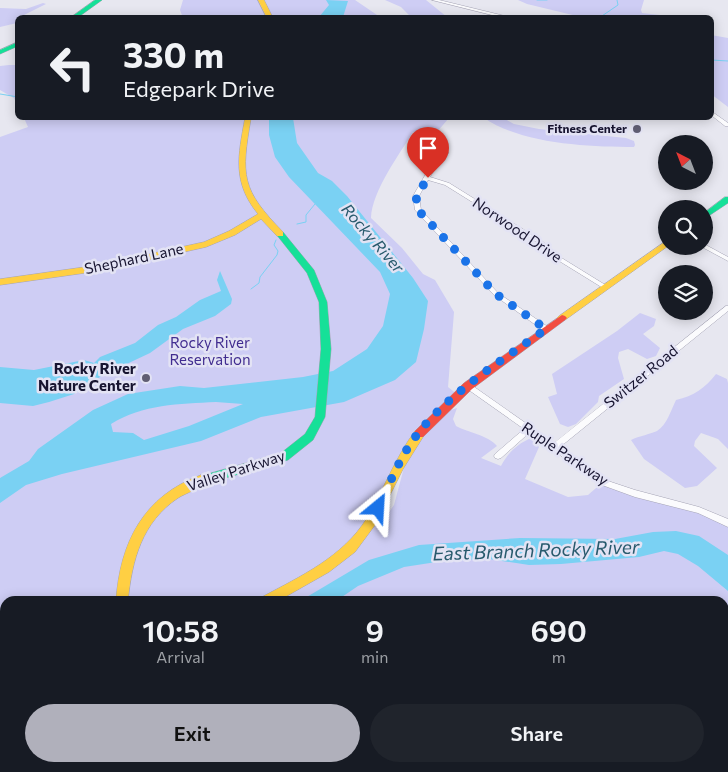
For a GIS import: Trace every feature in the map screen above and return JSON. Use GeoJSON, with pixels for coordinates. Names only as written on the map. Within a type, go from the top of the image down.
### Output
{"type":"FeatureCollection","features":[{"type":"Feature","properties":{"kind":"street"},"geometry":{"type":"LineString","coordinates":[[76,15],[99,0]]}},
{"type":"Feature","properties":{"kind":"street"},"geometry":{"type":"LineString","coordinates":[[261,0],[268,15]]}},
{"type":"Feature","properties":{"kind":"street"},"geometry":{"type":"LineString","coordinates":[[434,0],[502,15]]}},
{"type":"Feature","properties":{"kind":"street"},"geometry":{"type":"LineString","coordinates":[[0,52],[15,45]]}},
{"type":"Feature","properties":{"kind":"street"},"geometry":{"type":"LineString","coordinates":[[714,114],[726,123]]}},
{"type":"Feature","properties":{"kind":"street","name":"Valley Parkway"},"geometry":{"type":"LineString","coordinates":[[122,596],[123,578],[130,546],[138,530],[155,509],[185,487],[197,481],[273,462],[291,454],[312,432],[322,408],[328,337],[320,294],[303,260],[248,197],[241,176],[248,120]]}},
{"type":"Feature","properties":{"kind":"street"},"geometry":{"type":"LineString","coordinates":[[447,153],[437,158],[428,178],[416,196],[418,210],[496,294],[546,329]]}},
{"type":"Feature","properties":{"kind":"street","name":"Norwood Drive"},"geometry":{"type":"LineString","coordinates":[[428,178],[447,184],[540,242],[558,258],[605,287]]}},
{"type":"Feature","properties":{"kind":"street"},"geometry":{"type":"LineString","coordinates":[[713,211],[728,200]]}},
{"type":"Feature","properties":{"kind":"street","name":"Shephard Lane"},"geometry":{"type":"LineString","coordinates":[[0,282],[19,281],[99,268],[206,244],[232,233],[262,215]]}},
{"type":"Feature","properties":{"kind":"street"},"geometry":{"type":"LineString","coordinates":[[275,596],[327,568],[345,554],[370,523],[409,446],[426,425],[468,386],[658,250]]}},
{"type":"Feature","properties":{"kind":"street"},"geometry":{"type":"LineString","coordinates":[[713,251],[728,259]]}},
{"type":"Feature","properties":{"kind":"street","name":"Switzer Road"},"geometry":{"type":"LineString","coordinates":[[555,447],[728,308]]}},
{"type":"Feature","properties":{"kind":"street","name":"Ruple Parkway"},"geometry":{"type":"LineString","coordinates":[[468,386],[605,483],[625,493],[697,509],[728,523]]}},
{"type":"Feature","properties":{"kind":"street"},"geometry":{"type":"LineString","coordinates":[[498,456],[528,430]]}},
{"type":"Feature","properties":{"kind":"green space"},"geometry":{"type":"Polygon","coordinates":[[[183,0],[355,0],[377,15],[182,15],[180,10],[183,0]]]}},
{"type":"Feature","properties":{"kind":"green space"},"geometry":{"type":"Polygon","coordinates":[[[385,0],[426,0],[445,15],[409,15],[401,7],[385,0]]]}},
{"type":"Feature","properties":{"kind":"green space"},"geometry":{"type":"Polygon","coordinates":[[[518,0],[644,0],[642,13],[660,15],[573,15],[518,0]]]}},
{"type":"Feature","properties":{"kind":"green space"},"geometry":{"type":"Polygon","coordinates":[[[43,3],[46,4],[24,15],[15,15],[15,23],[0,27],[0,8],[26,9],[43,3]]]}},
{"type":"Feature","properties":{"kind":"green space"},"geometry":{"type":"Polygon","coordinates":[[[714,36],[728,38],[728,107],[714,96],[714,36]]]}},
{"type":"Feature","properties":{"kind":"green space"},"geometry":{"type":"Polygon","coordinates":[[[15,65],[15,100],[0,90],[0,66],[15,65]]]}},
{"type":"Feature","properties":{"kind":"green space","name":"Rocky River Reservation"},"geometry":{"type":"Polygon","coordinates":[[[25,120],[447,120],[430,140],[413,132],[381,185],[376,196],[371,218],[402,248],[423,274],[435,280],[454,312],[448,387],[458,395],[403,448],[388,479],[389,512],[394,505],[406,460],[417,441],[442,413],[457,408],[453,419],[456,426],[484,437],[497,446],[481,458],[501,466],[513,449],[531,438],[539,447],[525,479],[568,497],[588,495],[603,482],[703,513],[728,526],[728,596],[0,596],[0,137],[28,127],[25,120]]]}},
{"type":"Feature","properties":{"kind":"green space"},"geometry":{"type":"Polygon","coordinates":[[[487,120],[507,120],[514,124],[539,129],[626,138],[634,141],[635,145],[634,147],[616,147],[576,145],[536,139],[499,127],[487,120]]]}},
{"type":"Feature","properties":{"kind":"green space"},"geometry":{"type":"Polygon","coordinates":[[[640,313],[656,319],[654,326],[643,334],[660,348],[656,356],[647,359],[628,349],[619,352],[618,358],[624,379],[599,396],[598,402],[576,424],[568,427],[560,424],[548,397],[557,394],[552,374],[617,331],[640,313]]]}},
{"type":"Feature","properties":{"kind":"green space"},"geometry":{"type":"Polygon","coordinates":[[[716,374],[727,379],[728,383],[728,449],[718,439],[701,433],[694,446],[717,468],[697,486],[685,488],[644,459],[631,440],[657,431],[666,421],[676,400],[699,391],[716,374]]]}},
{"type":"Feature","properties":{"kind":"water"},"geometry":{"type":"Polygon","coordinates":[[[326,0],[348,1],[344,15],[321,15],[329,5],[326,0]]]}},
{"type":"Feature","properties":{"kind":"water","name":"Rocky River"},"geometry":{"type":"Polygon","coordinates":[[[269,120],[293,120],[297,143],[318,173],[332,181],[347,196],[413,278],[428,301],[416,362],[395,380],[344,402],[261,417],[201,441],[62,474],[26,485],[0,503],[0,478],[29,461],[38,449],[93,410],[128,394],[180,386],[204,388],[303,377],[333,371],[367,349],[383,326],[390,294],[380,272],[289,177],[275,157],[269,135],[269,120]],[[216,402],[162,406],[136,412],[111,424],[113,432],[133,433],[144,440],[189,426],[243,404],[216,402]]]}},
{"type":"Feature","properties":{"kind":"water"},"geometry":{"type":"Polygon","coordinates":[[[220,271],[232,299],[231,304],[215,316],[183,329],[150,353],[116,369],[106,364],[100,369],[106,373],[74,394],[33,406],[0,403],[0,367],[34,370],[84,360],[94,363],[100,357],[135,343],[158,325],[176,317],[200,300],[221,291],[217,280],[220,271]]]}},
{"type":"Feature","properties":{"kind":"water","name":"East Branch Rocky River"},"geometry":{"type":"Polygon","coordinates":[[[676,531],[699,536],[728,555],[728,591],[698,566],[678,554],[664,551],[639,557],[561,564],[529,565],[489,559],[443,561],[404,567],[358,586],[343,596],[308,596],[369,560],[419,545],[520,538],[615,539],[653,532],[676,531]]]}},
{"type":"Feature","properties":{"kind":"waterway"},"geometry":{"type":"LineString","coordinates":[[537,0],[547,0]]}},
{"type":"Feature","properties":{"kind":"waterway"},"geometry":{"type":"LineString","coordinates":[[603,15],[618,5],[617,0]]}},
{"type":"Feature","properties":{"kind":"waterway"},"geometry":{"type":"LineString","coordinates":[[714,60],[728,61]]}},
{"type":"Feature","properties":{"kind":"waterway"},"geometry":{"type":"LineString","coordinates":[[0,94],[15,96]]}},
{"type":"Feature","properties":{"kind":"waterway"},"geometry":{"type":"LineString","coordinates":[[297,224],[306,222],[306,215],[315,204]]}},
{"type":"Feature","properties":{"kind":"waterway"},"geometry":{"type":"LineString","coordinates":[[251,289],[259,283],[260,277],[277,255],[278,251],[274,245],[276,240]]}},
{"type":"Feature","properties":{"kind":"traffic: fast"},"geometry":{"type":"LineString","coordinates":[[76,15],[99,0]]}},
{"type":"Feature","properties":{"kind":"traffic: fast"},"geometry":{"type":"LineString","coordinates":[[0,52],[15,45]]}},
{"type":"Feature","properties":{"kind":"traffic: fast"},"geometry":{"type":"LineString","coordinates":[[713,210],[728,199]]}},
{"type":"Feature","properties":{"kind":"traffic: fast"},"geometry":{"type":"LineString","coordinates":[[201,480],[284,457],[309,437],[320,417],[326,349],[323,302],[311,272],[280,234]]}},
{"type":"Feature","properties":{"kind":"traffic: slow"},"geometry":{"type":"LineString","coordinates":[[261,0],[268,15]]}},
{"type":"Feature","properties":{"kind":"traffic: slow"},"geometry":{"type":"LineString","coordinates":[[248,120],[242,155],[243,182],[255,206],[280,234]]}},
{"type":"Feature","properties":{"kind":"traffic: slow"},"geometry":{"type":"LineString","coordinates":[[0,282],[99,268],[206,244],[232,233],[262,215]]}},
{"type":"Feature","properties":{"kind":"traffic: slow"},"geometry":{"type":"LineString","coordinates":[[562,318],[658,250]]}},
{"type":"Feature","properties":{"kind":"traffic: slow"},"geometry":{"type":"LineString","coordinates":[[275,596],[324,569],[350,548],[371,521],[399,466],[419,434]]}},
{"type":"Feature","properties":{"kind":"traffic: slow"},"geometry":{"type":"LineString","coordinates":[[122,596],[128,561],[142,527],[165,500],[201,480]]}},
{"type":"Feature","properties":{"kind":"traffic: jam"},"geometry":{"type":"LineString","coordinates":[[419,434],[468,386],[562,318]]}},
{"type":"Feature","properties":{"kind":"place","name":"Fitness Center"},"geometry":{"type":"Point","coordinates":[637,129]}},
{"type":"Feature","properties":{"kind":"place","name":"Rocky River Nature Center"},"geometry":{"type":"Point","coordinates":[146,378]}},
{"type":"Feature","properties":{"kind":"route"},"geometry":{"type":"LineString","coordinates":[[378,508],[409,446],[426,425],[468,386],[546,329],[496,294],[418,210],[415,202],[416,196],[428,178]]}}]}
